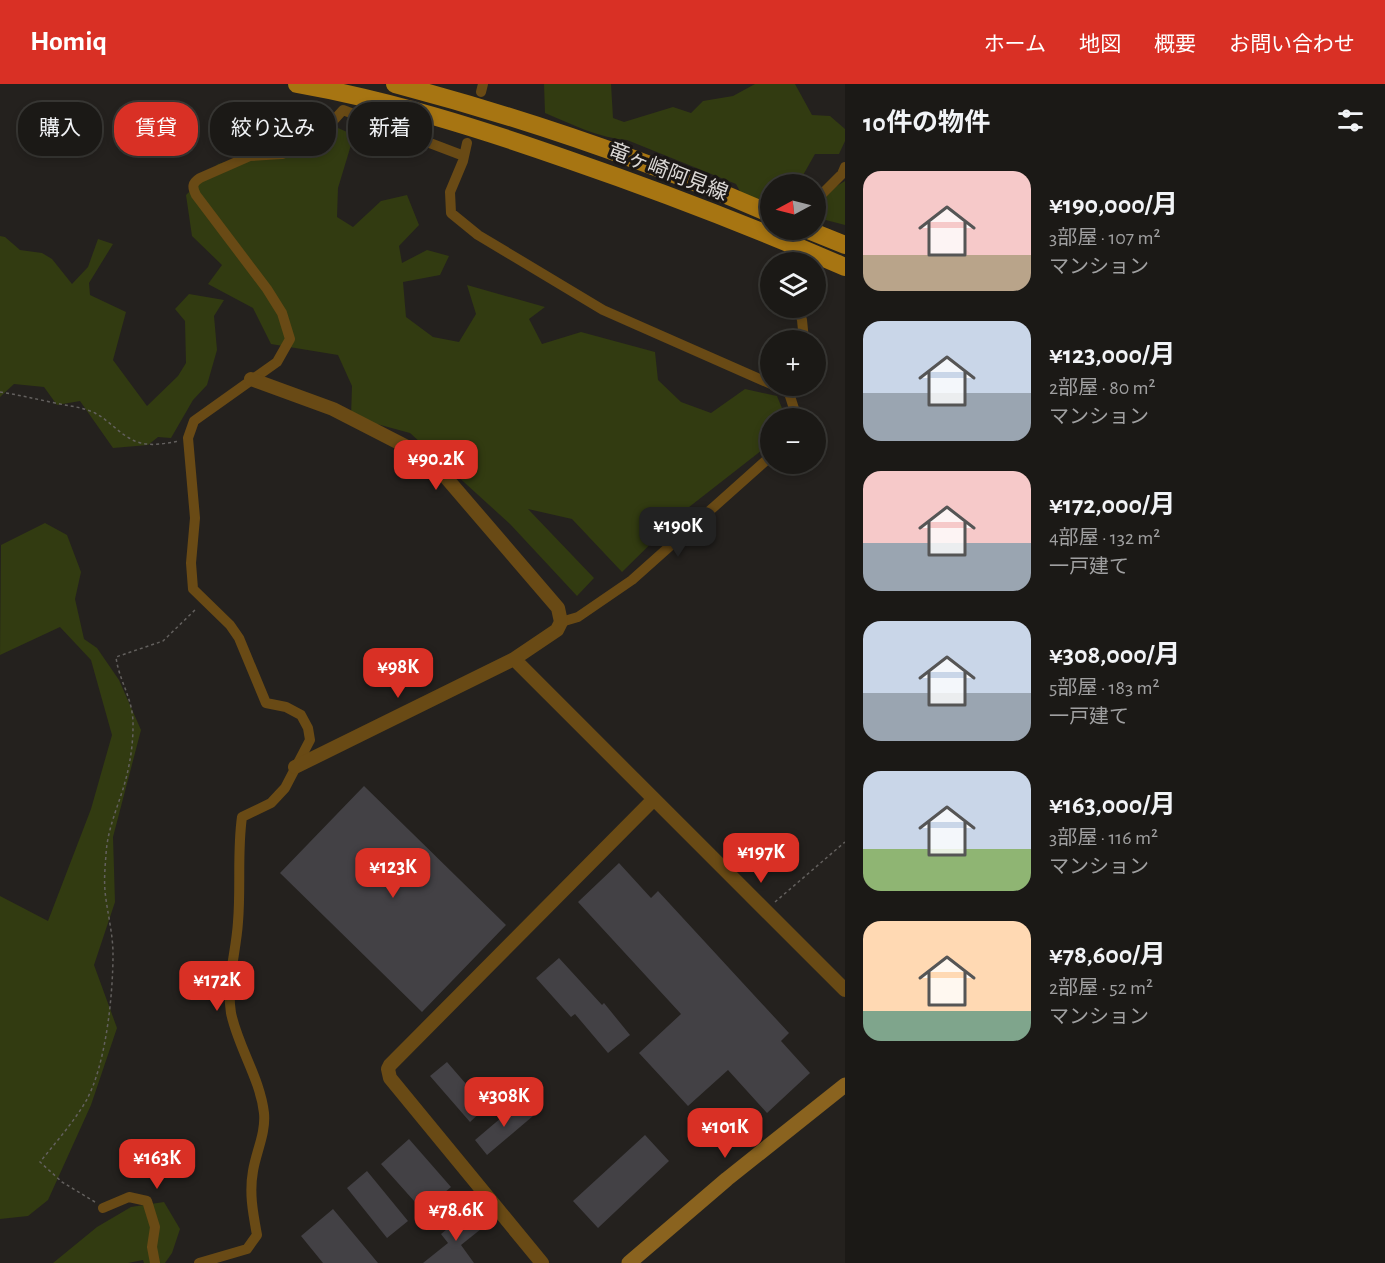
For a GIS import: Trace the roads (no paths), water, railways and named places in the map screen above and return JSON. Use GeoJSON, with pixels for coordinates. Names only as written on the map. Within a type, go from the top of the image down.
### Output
{"type":"FeatureCollection","features":[{"type":"Feature","properties":{"kind":"main road","name":"竜ヶ崎阿見線"},"geometry":{"type":"LineString","coordinates":[[297,84],[438,117],[516,141],[634,182],[845,267]]}},
{"type":"Feature","properties":{"kind":"main road","name":"竜ヶ崎阿見線"},"geometry":{"type":"LineString","coordinates":[[396,84],[516,118],[587,142],[724,193],[760,209]]}},
{"type":"Feature","properties":{"kind":"main road"},"geometry":{"type":"LineString","coordinates":[[826,237],[845,245]]}},
{"type":"Feature","properties":{"kind":"main road"},"geometry":{"type":"LineString","coordinates":[[629,1263],[727,1179],[845,1085]]}},
{"type":"Feature","properties":{"kind":"street"},"geometry":{"type":"LineString","coordinates":[[199,1263],[246,1249],[257,1234],[250,1196],[253,1169],[264,1123],[264,1112],[255,1078],[232,1015],[228,987],[239,920],[239,836],[242,817],[271,803],[285,788],[309,740],[308,728],[301,715],[286,707],[266,703],[239,638],[230,625],[193,589],[191,562],[195,518],[188,439],[194,420],[277,362],[290,339],[282,313],[267,289],[196,195],[193,188],[194,182],[250,156],[282,154],[314,142],[343,110],[464,156]]}},
{"type":"Feature","properties":{"kind":"street"},"geometry":{"type":"LineString","coordinates":[[467,143],[450,192],[452,213],[478,235],[603,310],[760,380]]}},
{"type":"Feature","properties":{"kind":"street"},"geometry":{"type":"LineString","coordinates":[[826,190],[842,174],[845,167]]}},
{"type":"Feature","properties":{"kind":"street"},"geometry":{"type":"LineString","coordinates":[[790,243],[790,252]]}},
{"type":"Feature","properties":{"kind":"street"},"geometry":{"type":"LineString","coordinates":[[251,379],[333,409],[411,449],[437,467],[558,608],[561,622]]}},
{"type":"Feature","properties":{"kind":"street"},"geometry":{"type":"LineString","coordinates":[[295,767],[514,659],[556,630],[561,622],[578,617],[632,580],[760,466]]}},
{"type":"Feature","properties":{"kind":"street"},"geometry":{"type":"LineString","coordinates":[[514,659],[845,990]]}},
{"type":"Feature","properties":{"kind":"street"},"geometry":{"type":"LineString","coordinates":[[542,1263],[390,1078],[388,1070],[390,1065],[654,799]]}},
{"type":"Feature","properties":{"kind":"street"},"geometry":{"type":"LineString","coordinates":[[103,1208],[129,1197],[147,1201],[155,1227],[152,1248],[155,1263]]}}]}
